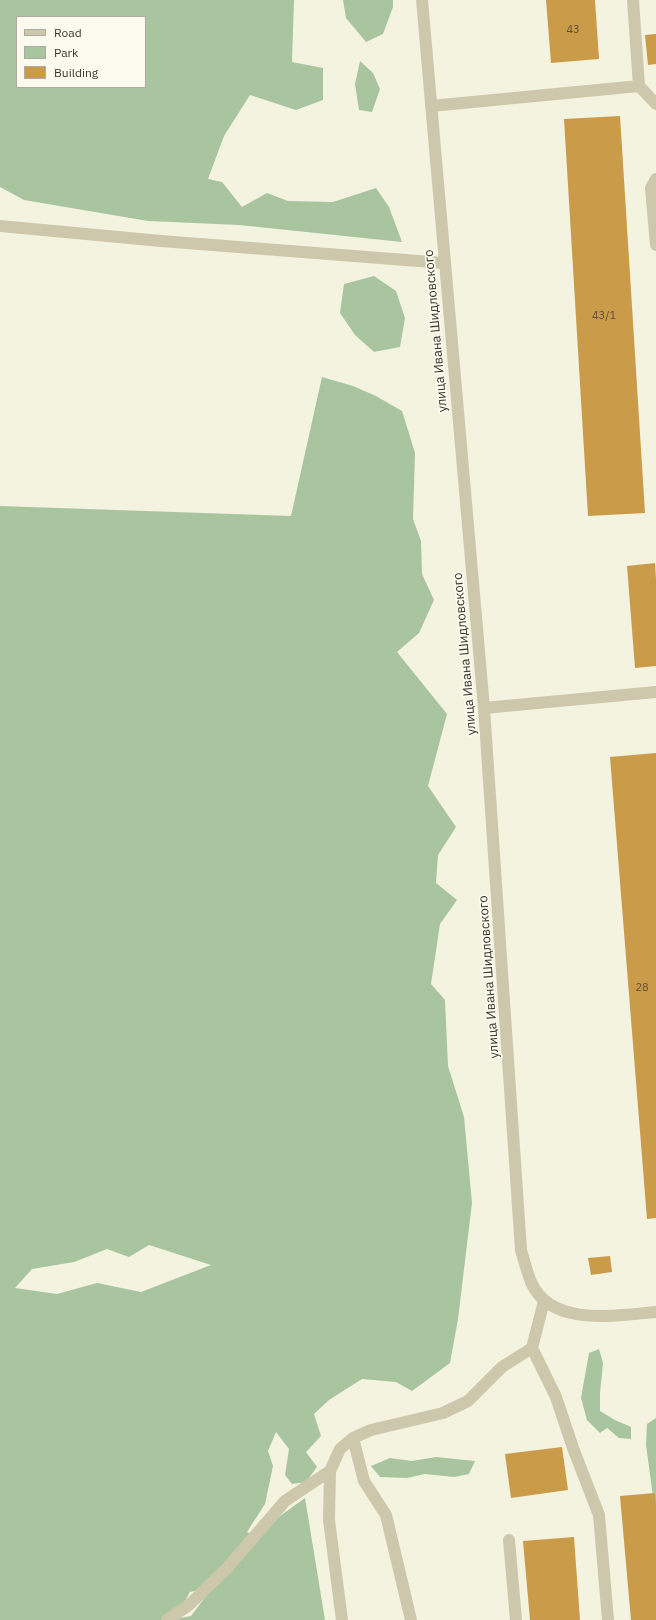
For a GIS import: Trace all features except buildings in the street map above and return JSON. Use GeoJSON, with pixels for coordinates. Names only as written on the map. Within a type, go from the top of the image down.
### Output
{"type":"FeatureCollection","features":[{"type":"Feature","properties":{"kind":"street","name":"улица Ивана Шидловского"},"geometry":{"type":"LineString","coordinates":[[422,0],[430,106],[484,708],[521,1250],[531,1283],[544,1301]]}},
{"type":"Feature","properties":{"kind":"street"},"geometry":{"type":"LineString","coordinates":[[633,0],[639,86],[656,104]]}},
{"type":"Feature","properties":{"kind":"street"},"geometry":{"type":"LineString","coordinates":[[430,106],[639,86]]}},
{"type":"Feature","properties":{"kind":"street"},"geometry":{"type":"LineString","coordinates":[[656,179],[651,188],[656,244]]}},
{"type":"Feature","properties":{"kind":"street"},"geometry":{"type":"LineString","coordinates":[[0,226],[161,241],[444,262]]}},
{"type":"Feature","properties":{"kind":"street"},"geometry":{"type":"LineString","coordinates":[[484,708],[656,692]]}},
{"type":"Feature","properties":{"kind":"street"},"geometry":{"type":"LineString","coordinates":[[608,1620],[599,1515],[573,1448],[556,1397],[532,1348],[544,1301],[571,1314],[599,1316],[656,1312]]}},
{"type":"Feature","properties":{"kind":"street"},"geometry":{"type":"LineString","coordinates":[[342,1620],[329,1520],[330,1471],[340,1449],[353,1438],[371,1430],[443,1413],[468,1401],[502,1367],[532,1348]]}},
{"type":"Feature","properties":{"kind":"street"},"geometry":{"type":"LineString","coordinates":[[353,1438],[364,1481],[386,1515],[411,1620]]}},
{"type":"Feature","properties":{"kind":"street"},"geometry":{"type":"LineString","coordinates":[[167,1620],[189,1605],[227,1568],[285,1501],[330,1471]]}},
{"type":"Feature","properties":{"kind":"street"},"geometry":{"type":"LineString","coordinates":[[509,1540],[516,1620]]}},
{"type":"Feature","properties":{"kind":"green space"},"geometry":{"type":"Polygon","coordinates":[[[0,0],[294,0],[292,62],[323,68],[323,100],[296,110],[250,95],[224,136],[208,179],[222,182],[242,207],[267,193],[288,201],[333,202],[376,188],[389,207],[402,242],[239,225],[148,221],[24,200],[0,187],[0,0]]]}},
{"type":"Feature","properties":{"kind":"green space"},"geometry":{"type":"Polygon","coordinates":[[[343,0],[393,0],[393,7],[383,34],[366,42],[346,18],[343,0]]]}},
{"type":"Feature","properties":{"kind":"green space"},"geometry":{"type":"Polygon","coordinates":[[[360,61],[373,73],[380,89],[372,112],[359,110],[355,84],[360,61]]]}},
{"type":"Feature","properties":{"kind":"green space"},"geometry":{"type":"Polygon","coordinates":[[[374,276],[396,291],[405,318],[400,347],[374,352],[355,335],[340,313],[344,284],[374,276]]]}},
{"type":"Feature","properties":{"kind":"green space"},"geometry":{"type":"Polygon","coordinates":[[[322,377],[353,386],[376,396],[402,411],[415,453],[413,519],[421,541],[422,574],[434,600],[419,633],[397,652],[447,714],[428,786],[456,827],[438,855],[436,883],[457,900],[440,924],[431,984],[445,1000],[448,1066],[464,1117],[472,1203],[458,1319],[450,1363],[412,1391],[396,1382],[362,1379],[329,1400],[314,1414],[321,1436],[306,1452],[317,1467],[306,1482],[292,1484],[285,1475],[289,1449],[276,1432],[268,1451],[273,1466],[265,1504],[247,1532],[259,1537],[273,1521],[305,1498],[325,1620],[0,1620],[0,506],[291,516],[322,377]],[[149,1245],[129,1257],[107,1249],[74,1262],[32,1269],[15,1288],[57,1294],[97,1283],[141,1292],[211,1265],[149,1245]],[[205,1589],[190,1592],[175,1619],[191,1616],[206,1596],[205,1589]]]}},
{"type":"Feature","properties":{"kind":"green space"},"geometry":{"type":"Polygon","coordinates":[[[599,1349],[603,1363],[600,1411],[631,1427],[631,1439],[619,1438],[607,1428],[600,1433],[587,1420],[581,1398],[589,1353],[599,1349]]]}},
{"type":"Feature","properties":{"kind":"green space"},"geometry":{"type":"Polygon","coordinates":[[[656,1418],[656,1519],[646,1445],[647,1424],[656,1418]]]}},
{"type":"Feature","properties":{"kind":"green space"},"geometry":{"type":"Polygon","coordinates":[[[436,1457],[475,1461],[469,1474],[454,1477],[425,1474],[407,1478],[380,1477],[371,1466],[390,1458],[412,1461],[436,1457]]]}}]}
